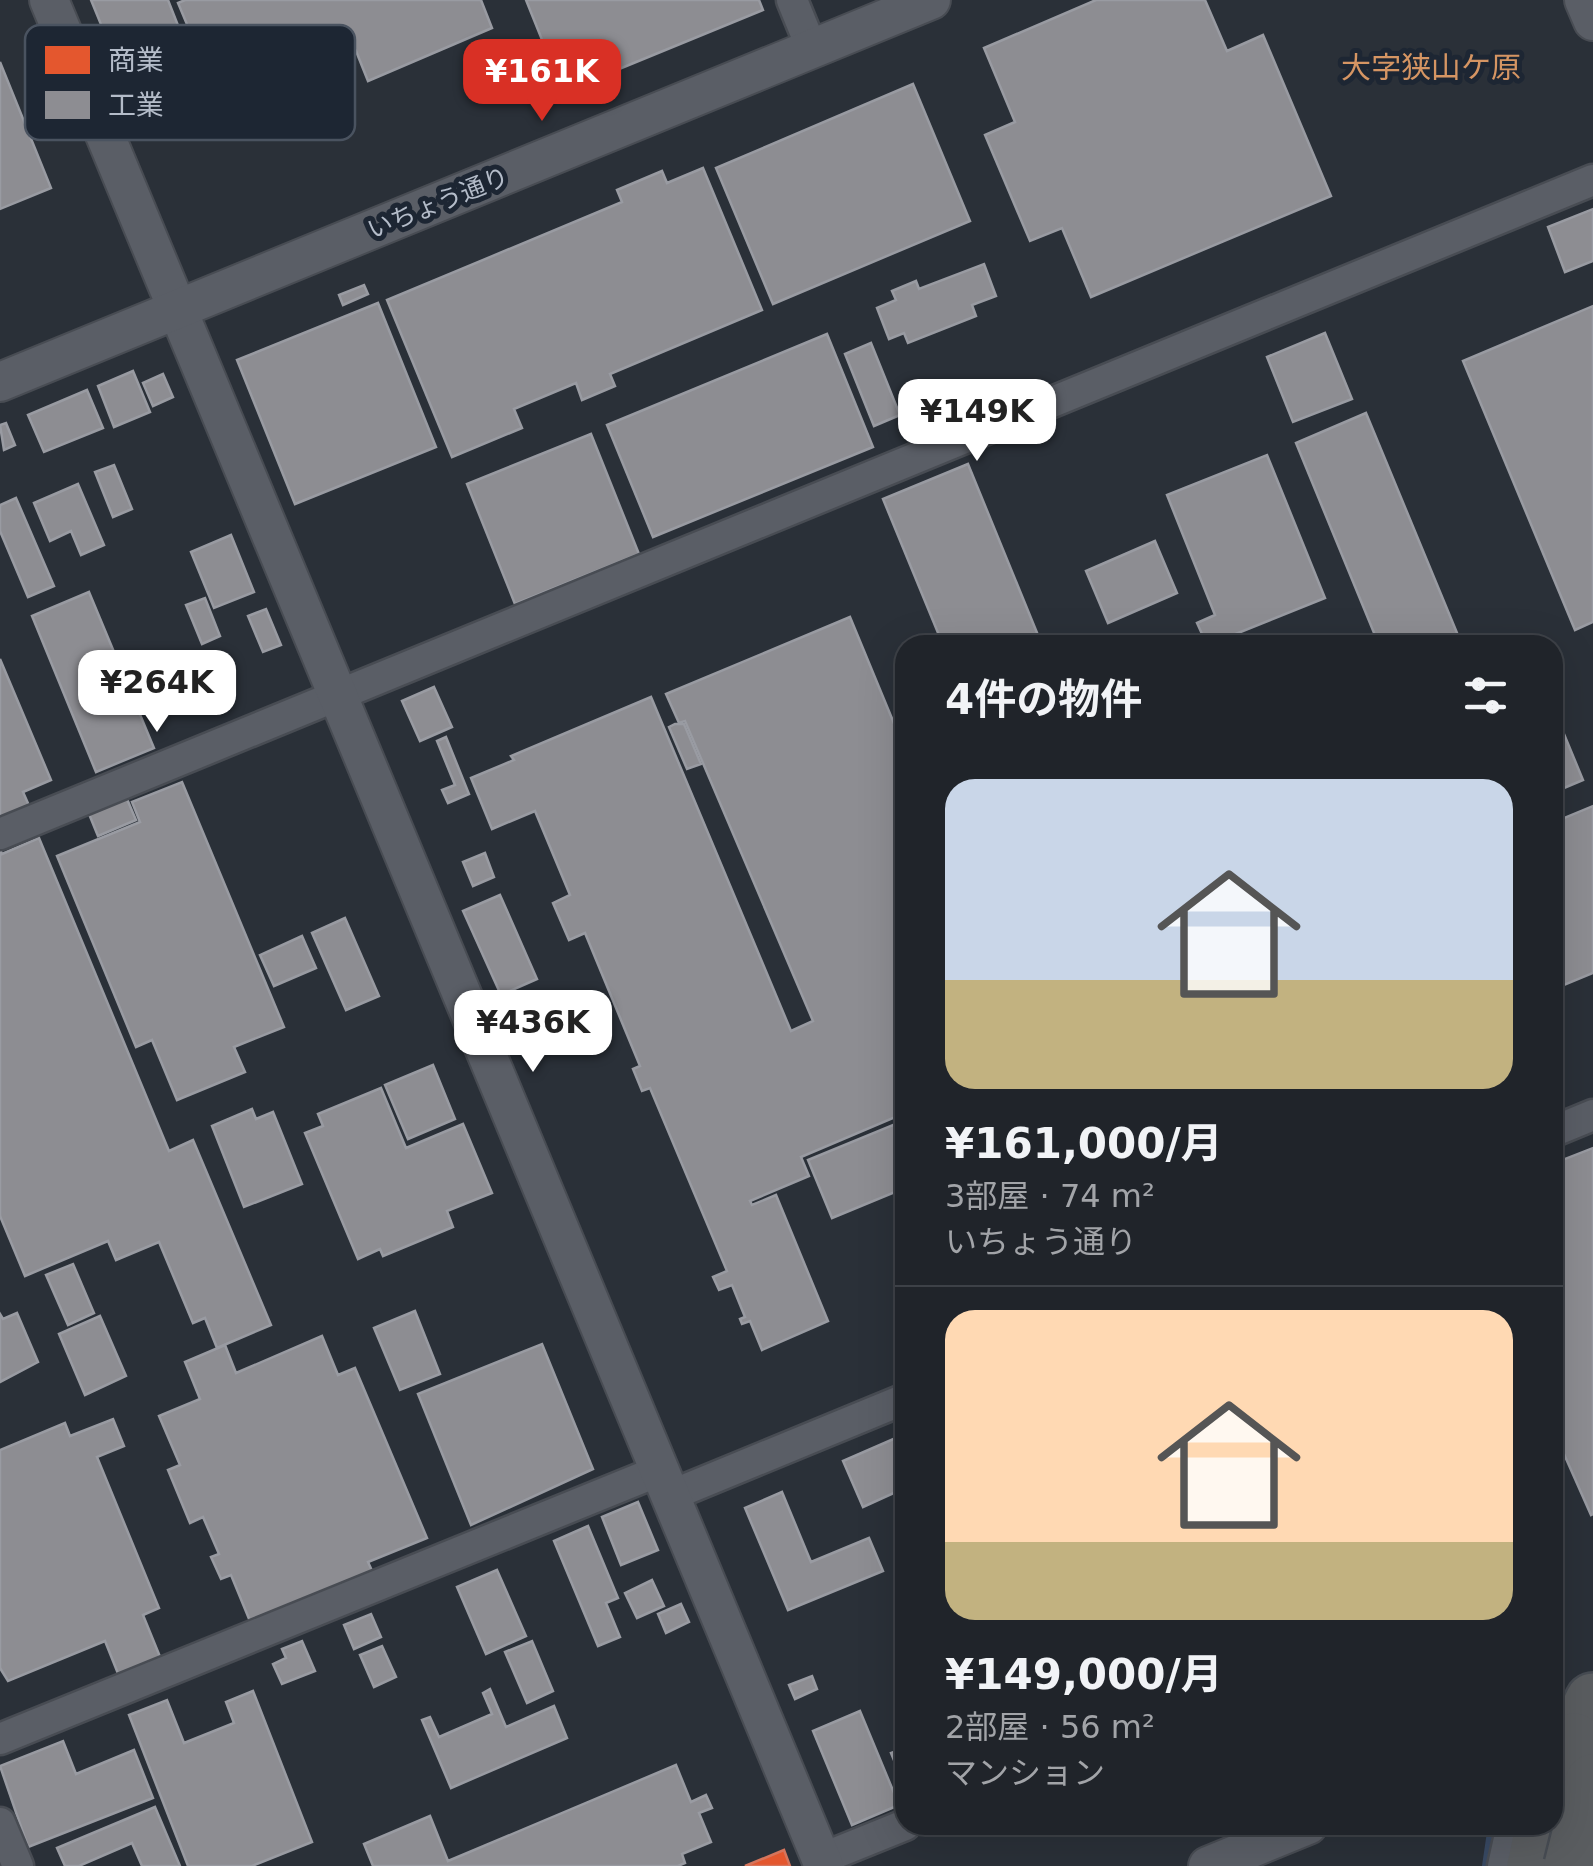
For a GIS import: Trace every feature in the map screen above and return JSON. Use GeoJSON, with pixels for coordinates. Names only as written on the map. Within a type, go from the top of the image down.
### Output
{"type":"FeatureCollection","features":[{"type":"Feature","properties":{"kind":"highway"},"geometry":{"type":"LineString","coordinates":[[1563,1775],[1578,1750]]}},
{"type":"Feature","properties":{"kind":"highway"},"geometry":{"type":"LineString","coordinates":[[1572,1866],[1578,1750]]}},
{"type":"Feature","properties":{"kind":"highway"},"geometry":{"type":"LineString","coordinates":[[1536,1866],[1542,1835]]}},
{"type":"Feature","properties":{"kind":"street"},"geometry":{"type":"LineString","coordinates":[[49,0],[59,25]]}},
{"type":"Feature","properties":{"kind":"street"},"geometry":{"type":"LineString","coordinates":[[792,0],[812,49]]}},
{"type":"Feature","properties":{"kind":"street","name":"いちょう通り"},"geometry":{"type":"LineString","coordinates":[[0,382],[931,0]]}},
{"type":"Feature","properties":{"kind":"street"},"geometry":{"type":"LineString","coordinates":[[1584,0],[1593,21]]}},
{"type":"Feature","properties":{"kind":"street"},"geometry":{"type":"LineString","coordinates":[[108,140],[823,1862],[895,1830]]}},
{"type":"Feature","properties":{"kind":"street"},"geometry":{"type":"LineString","coordinates":[[0,834],[1593,180]]}},
{"type":"Feature","properties":{"kind":"street"},"geometry":{"type":"LineString","coordinates":[[1563,1128],[1593,1116]]}},
{"type":"Feature","properties":{"kind":"street"},"geometry":{"type":"LineString","coordinates":[[0,1739],[666,1482],[895,1402]]}},
{"type":"Feature","properties":{"kind":"street"},"geometry":{"type":"LineString","coordinates":[[1578,1750],[1593,1804]]}},
{"type":"Feature","properties":{"kind":"street"},"geometry":{"type":"LineString","coordinates":[[0,1823],[18,1866]]}},
{"type":"Feature","properties":{"kind":"street"},"geometry":{"type":"LineString","coordinates":[[1208,1866],[1284,1835]]}},
{"type":"Feature","properties":{"kind":"street"},"geometry":{"type":"LineString","coordinates":[[1503,1866],[1510,1835]]}},
{"type":"Feature","properties":{"kind":"building: 商業"},"geometry":{"type":"Polygon","coordinates":[[[784,1850],[790,1866],[745,1866],[784,1850]]]}},
{"type":"Feature","properties":{"kind":"building: 工業"},"geometry":{"type":"Polygon","coordinates":[[[91,0],[168,0],[178,25],[101,25],[91,0]]]}},
{"type":"Feature","properties":{"kind":"building: 工業"},"geometry":{"type":"Polygon","coordinates":[[[481,0],[492,28],[368,81],[355,51],[355,25],[187,25],[178,3],[481,0]]]}},
{"type":"Feature","properties":{"kind":"building: 工業"},"geometry":{"type":"Polygon","coordinates":[[[526,0],[759,0],[763,10],[563,92],[526,0]]]}},
{"type":"Feature","properties":{"kind":"building: 工業"},"geometry":{"type":"Polygon","coordinates":[[[1096,0],[1205,0],[1227,51],[1263,35],[1331,196],[1091,297],[1062,228],[1030,241],[985,135],[1015,122],[984,48],[1096,0]]]}},
{"type":"Feature","properties":{"kind":"building: 工業"},"geometry":{"type":"Polygon","coordinates":[[[0,62],[25,124],[25,140],[32,140],[51,188],[0,209],[0,62]]]}},
{"type":"Feature","properties":{"kind":"building: 工業"},"geometry":{"type":"Polygon","coordinates":[[[913,84],[970,221],[773,304],[716,168],[913,84]]]}},
{"type":"Feature","properties":{"kind":"building: 工業"},"geometry":{"type":"Polygon","coordinates":[[[703,168],[762,310],[610,374],[615,386],[582,400],[576,383],[514,409],[522,428],[452,457],[387,300],[622,202],[617,190],[662,171],[667,183],[703,168]]]}},
{"type":"Feature","properties":{"kind":"building: 工業"},"geometry":{"type":"Polygon","coordinates":[[[1593,209],[1593,261],[1565,272],[1548,227],[1593,209]]]}},
{"type":"Feature","properties":{"kind":"building: 工業"},"geometry":{"type":"Polygon","coordinates":[[[984,264],[996,296],[972,305],[976,316],[908,343],[904,333],[889,339],[877,308],[896,300],[892,291],[916,281],[919,289],[984,264]]]}},
{"type":"Feature","properties":{"kind":"building: 工業"},"geometry":{"type":"Polygon","coordinates":[[[364,285],[368,294],[343,305],[339,295],[364,285]]]}},
{"type":"Feature","properties":{"kind":"building: 工業"},"geometry":{"type":"Polygon","coordinates":[[[378,303],[436,447],[295,504],[237,360],[378,303]]]}},
{"type":"Feature","properties":{"kind":"building: 工業"},"geometry":{"type":"Polygon","coordinates":[[[1593,306],[1593,622],[1575,630],[1463,361],[1593,306]]]}},
{"type":"Feature","properties":{"kind":"building: 工業"},"geometry":{"type":"Polygon","coordinates":[[[1325,333],[1352,399],[1293,422],[1267,357],[1325,333]]]}},
{"type":"Feature","properties":{"kind":"building: 工業"},"geometry":{"type":"Polygon","coordinates":[[[827,334],[873,447],[653,537],[607,425],[827,334]]]}},
{"type":"Feature","properties":{"kind":"building: 工業"},"geometry":{"type":"Polygon","coordinates":[[[871,343],[900,415],[874,426],[845,354],[871,343]]]}},
{"type":"Feature","properties":{"kind":"building: 工業"},"geometry":{"type":"Polygon","coordinates":[[[133,371],[150,412],[114,427],[98,386],[133,371]]]}},
{"type":"Feature","properties":{"kind":"building: 工業"},"geometry":{"type":"Polygon","coordinates":[[[163,374],[173,397],[153,406],[143,383],[163,374]]]}},
{"type":"Feature","properties":{"kind":"building: 工業"},"geometry":{"type":"Polygon","coordinates":[[[87,390],[103,428],[44,452],[28,415],[87,390]]]}},
{"type":"Feature","properties":{"kind":"building: 工業"},"geometry":{"type":"Polygon","coordinates":[[[1366,413],[1458,635],[1375,635],[1296,443],[1366,413]]]}},
{"type":"Feature","properties":{"kind":"building: 工業"},"geometry":{"type":"Polygon","coordinates":[[[6,423],[15,445],[4,450],[0,425],[6,423]]]}},
{"type":"Feature","properties":{"kind":"building: 工業"},"geometry":{"type":"Polygon","coordinates":[[[591,434],[639,554],[515,604],[467,484],[591,434]]]}},
{"type":"Feature","properties":{"kind":"building: 工業"},"geometry":{"type":"Polygon","coordinates":[[[1267,455],[1325,598],[1233,635],[1202,635],[1197,623],[1215,615],[1167,495],[1267,455]]]}},
{"type":"Feature","properties":{"kind":"building: 工業"},"geometry":{"type":"Polygon","coordinates":[[[968,464],[1038,635],[939,635],[883,499],[968,464]]]}},
{"type":"Feature","properties":{"kind":"building: 工業"},"geometry":{"type":"Polygon","coordinates":[[[114,465],[132,509],[113,517],[95,472],[114,465]]]}},
{"type":"Feature","properties":{"kind":"building: 工業"},"geometry":{"type":"Polygon","coordinates":[[[78,484],[104,545],[81,555],[71,531],[50,541],[34,503],[78,484]]]}},
{"type":"Feature","properties":{"kind":"building: 工業"},"geometry":{"type":"Polygon","coordinates":[[[16,498],[54,586],[28,597],[0,531],[0,505],[16,498]]]}},
{"type":"Feature","properties":{"kind":"building: 工業"},"geometry":{"type":"Polygon","coordinates":[[[231,535],[254,592],[214,608],[191,552],[231,535]]]}},
{"type":"Feature","properties":{"kind":"building: 工業"},"geometry":{"type":"Polygon","coordinates":[[[1155,541],[1177,593],[1108,623],[1086,571],[1155,541]]]}},
{"type":"Feature","properties":{"kind":"building: 工業"},"geometry":{"type":"Polygon","coordinates":[[[89,592],[154,748],[96,772],[32,616],[89,592]]]}},
{"type":"Feature","properties":{"kind":"building: 工業"},"geometry":{"type":"Polygon","coordinates":[[[205,598],[220,636],[202,644],[186,605],[205,598]]]}},
{"type":"Feature","properties":{"kind":"building: 工業"},"geometry":{"type":"Polygon","coordinates":[[[266,609],[281,645],[263,652],[248,616],[266,609]]]}},
{"type":"Feature","properties":{"kind":"building: 工業"},"geometry":{"type":"Polygon","coordinates":[[[850,617],[895,726],[895,1117],[801,1157],[809,1176],[750,1201],[752,1205],[776,1195],[828,1321],[762,1350],[750,1321],[742,1324],[740,1319],[745,1317],[732,1285],[719,1290],[713,1277],[727,1271],[650,1088],[642,1091],[633,1069],[640,1066],[585,933],[569,940],[553,903],[570,895],[535,811],[492,829],[471,778],[514,760],[511,756],[651,697],[791,1031],[813,1021],[685,721],[679,723],[666,694],[850,617]]]}},
{"type":"Feature","properties":{"kind":"building: 工業"},"geometry":{"type":"Polygon","coordinates":[[[0,659],[51,780],[23,792],[31,810],[0,823],[0,659]]]}},
{"type":"Feature","properties":{"kind":"building: 工業"},"geometry":{"type":"Polygon","coordinates":[[[434,687],[452,727],[420,741],[402,701],[434,687]]]}},
{"type":"Feature","properties":{"kind":"building: 工業"},"geometry":{"type":"Polygon","coordinates":[[[684,724],[701,764],[687,769],[669,727],[684,724]]]}},
{"type":"Feature","properties":{"kind":"building: 工業"},"geometry":{"type":"Polygon","coordinates":[[[1563,732],[1583,780],[1563,788],[1563,732]]]}},
{"type":"Feature","properties":{"kind":"building: 工業"},"geometry":{"type":"Polygon","coordinates":[[[446,737],[469,794],[448,803],[442,790],[455,785],[437,741],[446,737]]]}},
{"type":"Feature","properties":{"kind":"building: 工業"},"geometry":{"type":"Polygon","coordinates":[[[182,782],[284,1027],[234,1047],[245,1072],[177,1100],[152,1040],[136,1047],[57,856],[140,822],[132,802],[182,782]]]}},
{"type":"Feature","properties":{"kind":"building: 工業"},"geometry":{"type":"Polygon","coordinates":[[[127,799],[136,820],[98,836],[89,814],[127,799]]]}},
{"type":"Feature","properties":{"kind":"building: 工業"},"geometry":{"type":"Polygon","coordinates":[[[1593,806],[1593,973],[1563,985],[1563,818],[1593,806]]]}},
{"type":"Feature","properties":{"kind":"building: 工業"},"geometry":{"type":"Polygon","coordinates":[[[39,838],[169,1151],[193,1140],[271,1325],[217,1348],[205,1318],[193,1323],[159,1242],[116,1260],[108,1241],[25,1276],[0,1216],[0,849],[2,854],[39,838]]]}},
{"type":"Feature","properties":{"kind":"building: 工業"},"geometry":{"type":"Polygon","coordinates":[[[485,853],[494,877],[473,886],[463,862],[485,853]]]}},
{"type":"Feature","properties":{"kind":"building: 工業"},"geometry":{"type":"Polygon","coordinates":[[[500,895],[537,979],[501,995],[463,911],[500,895]]]}},
{"type":"Feature","properties":{"kind":"building: 工業"},"geometry":{"type":"Polygon","coordinates":[[[345,918],[379,996],[346,1010],[312,933],[345,918]]]}},
{"type":"Feature","properties":{"kind":"building: 工業"},"geometry":{"type":"Polygon","coordinates":[[[302,936],[316,968],[274,986],[260,955],[302,936]]]}},
{"type":"Feature","properties":{"kind":"building: 工業"},"geometry":{"type":"Polygon","coordinates":[[[433,1065],[455,1119],[408,1139],[385,1085],[433,1065]]]}},
{"type":"Feature","properties":{"kind":"building: 工業"},"geometry":{"type":"Polygon","coordinates":[[[381,1088],[406,1148],[463,1124],[492,1193],[447,1211],[453,1227],[383,1256],[380,1249],[358,1259],[305,1133],[323,1126],[318,1114],[381,1088]]]}},
{"type":"Feature","properties":{"kind":"building: 工業"},"geometry":{"type":"Polygon","coordinates":[[[252,1109],[256,1119],[273,1112],[302,1184],[244,1207],[212,1126],[252,1109]]]}},
{"type":"Feature","properties":{"kind":"building: 工業"},"geometry":{"type":"Polygon","coordinates":[[[895,1124],[895,1192],[832,1218],[808,1160],[895,1124]]]}},
{"type":"Feature","properties":{"kind":"building: 工業"},"geometry":{"type":"Polygon","coordinates":[[[1593,1148],[1591,1515],[1563,1452],[1563,1160],[1593,1148]]]}},
{"type":"Feature","properties":{"kind":"building: 工業"},"geometry":{"type":"Polygon","coordinates":[[[73,1264],[94,1313],[68,1325],[46,1275],[73,1264]]]}},
{"type":"Feature","properties":{"kind":"building: 工業"},"geometry":{"type":"Polygon","coordinates":[[[415,1311],[440,1374],[400,1390],[374,1328],[415,1311]]]}},
{"type":"Feature","properties":{"kind":"building: 工業"},"geometry":{"type":"Polygon","coordinates":[[[17,1313],[38,1362],[0,1382],[0,1314],[3,1319],[17,1313]]]}},
{"type":"Feature","properties":{"kind":"building: 工業"},"geometry":{"type":"Polygon","coordinates":[[[100,1316],[126,1376],[85,1395],[59,1334],[100,1316]]]}},
{"type":"Feature","properties":{"kind":"building: 工業"},"geometry":{"type":"Polygon","coordinates":[[[322,1336],[338,1375],[355,1368],[427,1538],[368,1562],[374,1575],[252,1626],[231,1575],[221,1579],[211,1557],[219,1554],[203,1517],[190,1523],[168,1470],[180,1465],[159,1416],[200,1399],[185,1362],[225,1345],[236,1373],[322,1336]]]}},
{"type":"Feature","properties":{"kind":"building: 工業"},"geometry":{"type":"Polygon","coordinates":[[[542,1344],[593,1469],[471,1525],[418,1394],[542,1344]]]}},
{"type":"Feature","properties":{"kind":"building: 工業"},"geometry":{"type":"Polygon","coordinates":[[[113,1419],[124,1446],[97,1457],[159,1608],[143,1615],[163,1664],[121,1681],[105,1641],[8,1681],[0,1668],[0,1450],[65,1423],[70,1436],[113,1419]]]}},
{"type":"Feature","properties":{"kind":"building: 工業"},"geometry":{"type":"Polygon","coordinates":[[[895,1438],[895,1493],[863,1507],[843,1461],[895,1438]]]}},
{"type":"Feature","properties":{"kind":"building: 工業"},"geometry":{"type":"Polygon","coordinates":[[[782,1492],[811,1562],[869,1538],[883,1571],[788,1610],[745,1508],[782,1492]]]}},
{"type":"Feature","properties":{"kind":"building: 工業"},"geometry":{"type":"Polygon","coordinates":[[[638,1502],[658,1550],[621,1565],[602,1517],[638,1502]]]}},
{"type":"Feature","properties":{"kind":"building: 工業"},"geometry":{"type":"Polygon","coordinates":[[[588,1526],[618,1598],[606,1603],[620,1637],[598,1646],[554,1541],[588,1526]]]}},
{"type":"Feature","properties":{"kind":"building: 工業"},"geometry":{"type":"Polygon","coordinates":[[[497,1570],[526,1636],[486,1654],[457,1587],[497,1570]]]}},
{"type":"Feature","properties":{"kind":"building: 工業"},"geometry":{"type":"Polygon","coordinates":[[[652,1580],[664,1606],[637,1618],[625,1593],[652,1580]]]}},
{"type":"Feature","properties":{"kind":"building: 工業"},"geometry":{"type":"Polygon","coordinates":[[[681,1604],[689,1622],[666,1633],[658,1614],[681,1604]]]}},
{"type":"Feature","properties":{"kind":"building: 工業"},"geometry":{"type":"Polygon","coordinates":[[[371,1614],[381,1637],[354,1649],[344,1625],[371,1614]]]}},
{"type":"Feature","properties":{"kind":"building: 工業"},"geometry":{"type":"Polygon","coordinates":[[[302,1641],[315,1671],[282,1684],[273,1664],[286,1658],[282,1649],[302,1641]]]}},
{"type":"Feature","properties":{"kind":"building: 工業"},"geometry":{"type":"Polygon","coordinates":[[[532,1641],[553,1691],[527,1703],[505,1652],[532,1641]]]}},
{"type":"Feature","properties":{"kind":"building: 工業"},"geometry":{"type":"Polygon","coordinates":[[[382,1646],[396,1677],[374,1687],[360,1655],[382,1646]]]}},
{"type":"Feature","properties":{"kind":"building: 工業"},"geometry":{"type":"Polygon","coordinates":[[[812,1676],[817,1689],[795,1699],[789,1685],[812,1676]]]}},
{"type":"Feature","properties":{"kind":"building: 工業"},"geometry":{"type":"Polygon","coordinates":[[[490,1689],[506,1727],[554,1706],[567,1738],[451,1788],[422,1720],[430,1717],[439,1737],[492,1714],[483,1693],[490,1689]]]}},
{"type":"Feature","properties":{"kind":"building: 工業"},"geometry":{"type":"Polygon","coordinates":[[[253,1691],[312,1842],[252,1866],[188,1866],[129,1715],[167,1700],[184,1743],[234,1723],[226,1702],[253,1691]]]}},
{"type":"Feature","properties":{"kind":"building: 工業"},"geometry":{"type":"Polygon","coordinates":[[[860,1711],[895,1795],[895,1807],[852,1825],[813,1731],[860,1711]]]}},
{"type":"Feature","properties":{"kind":"building: 工業"},"geometry":{"type":"Polygon","coordinates":[[[63,1741],[76,1774],[134,1750],[153,1798],[28,1847],[0,1766],[63,1741]]]}},
{"type":"Feature","properties":{"kind":"building: 工業"},"geometry":{"type":"Polygon","coordinates":[[[676,1765],[691,1802],[706,1795],[712,1808],[699,1813],[711,1842],[682,1854],[685,1863],[678,1866],[373,1866],[364,1844],[430,1816],[448,1861],[676,1765]]]}},
{"type":"Feature","properties":{"kind":"building: 工業"},"geometry":{"type":"Polygon","coordinates":[[[155,1807],[180,1866],[142,1866],[132,1843],[79,1866],[65,1866],[57,1848],[155,1807]]]}},
{"type":"Feature","properties":{"kind":"waterway"},"geometry":{"type":"LineString","coordinates":[[1486,1866],[1491,1835]]}},
{"type":"Feature","properties":{"kind":"district","name":"大字狭山ケ原"},"geometry":{"type":"Point","coordinates":[1431,67]}}]}
